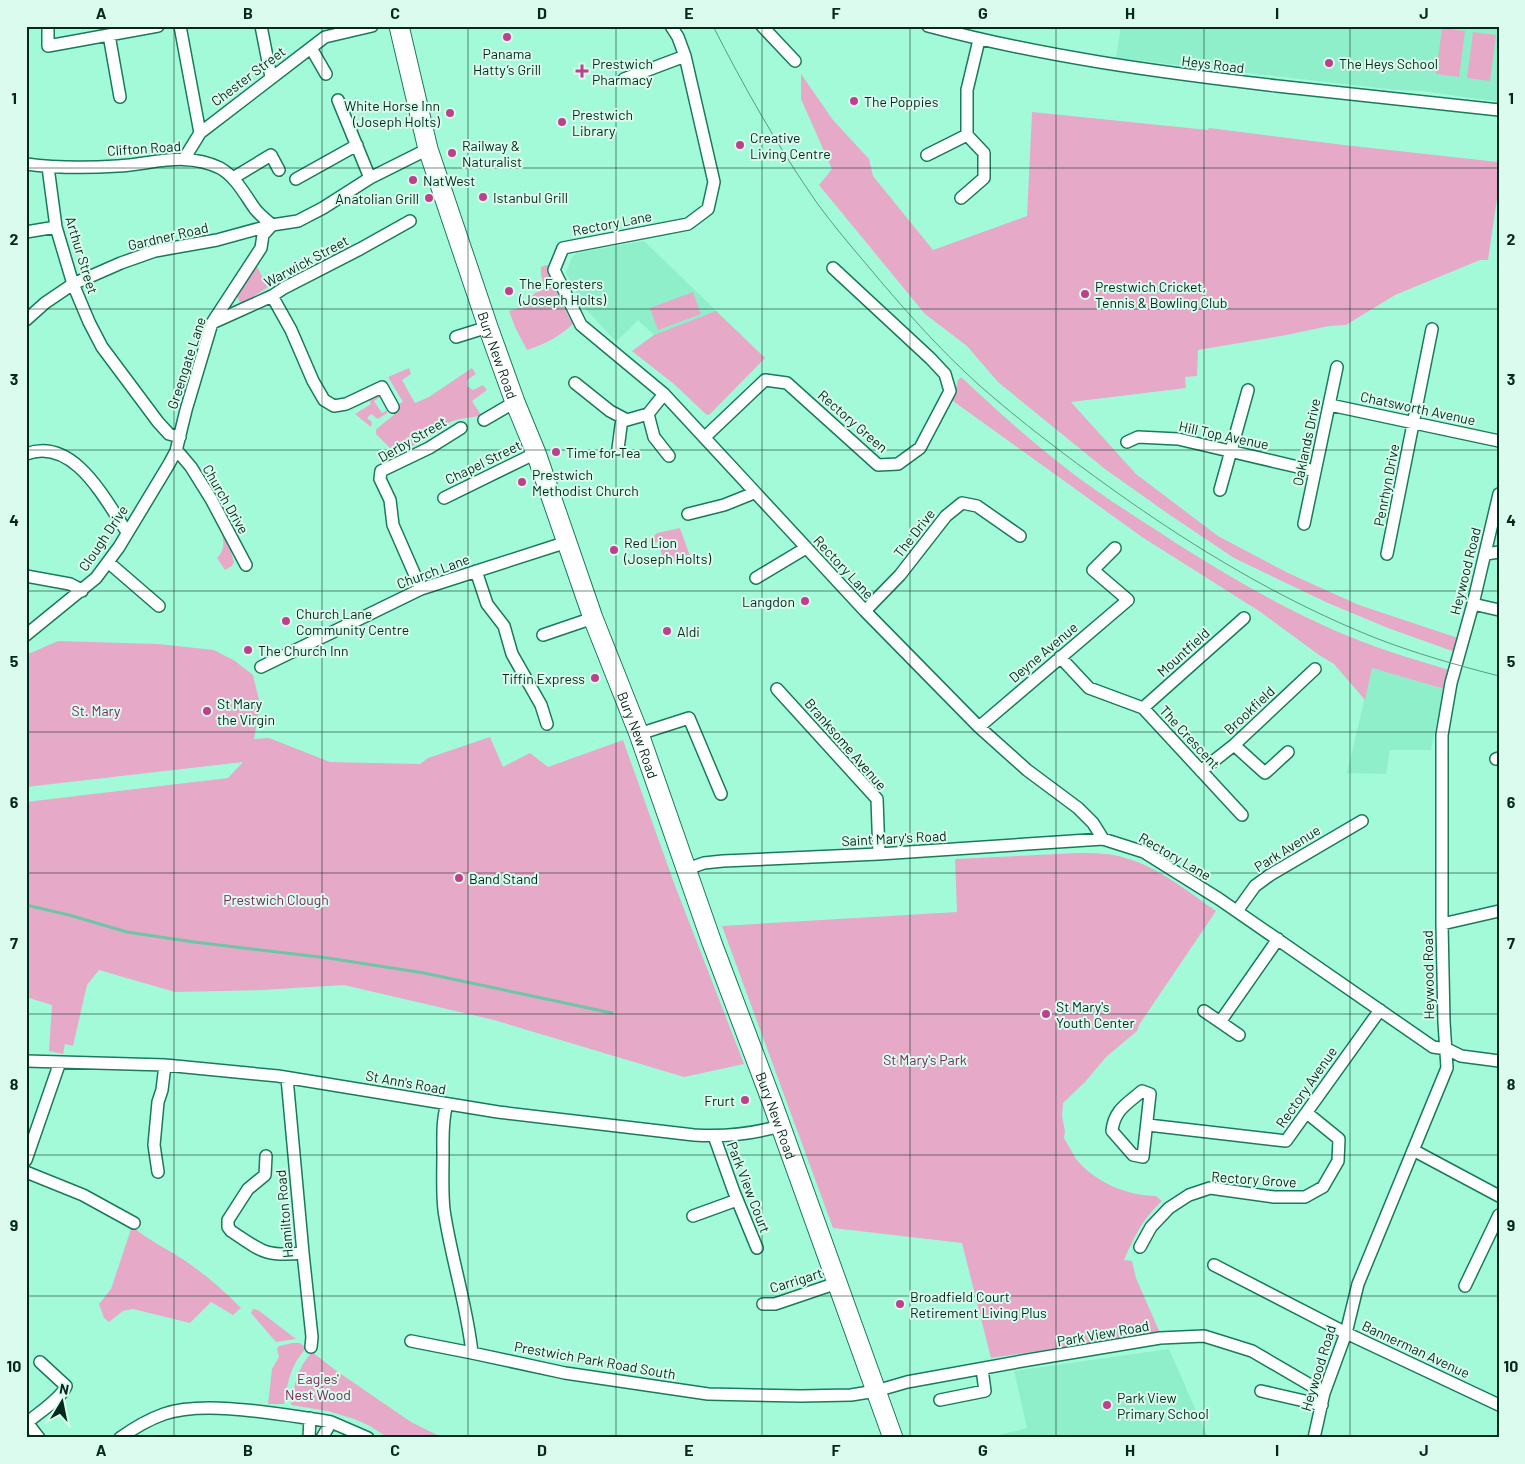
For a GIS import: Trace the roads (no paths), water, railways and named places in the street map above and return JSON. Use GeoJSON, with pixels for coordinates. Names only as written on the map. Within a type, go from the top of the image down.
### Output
{"type":"FeatureCollection","features":[{"type":"Feature","properties":{"kind":"highway","name":"Bury New Road"},"geometry":{"type":"LineString","coordinates":[[399,26],[428,149],[488,327],[536,454],[594,618],[639,734],[712,943],[893,1438]]}},
{"type":"Feature","properties":{"kind":"street"},"geometry":{"type":"LineString","coordinates":[[48,26],[48,46],[158,26]]}},
{"type":"Feature","properties":{"kind":"street"},"geometry":{"type":"LineString","coordinates":[[180,26],[200,133]]}},
{"type":"Feature","properties":{"kind":"street"},"geometry":{"type":"LineString","coordinates":[[261,26],[271,77]]}},
{"type":"Feature","properties":{"kind":"street","name":"Chester Street"},"geometry":{"type":"LineString","coordinates":[[184,159],[200,133],[325,37],[372,26]]}},
{"type":"Feature","properties":{"kind":"street","name":"Rectory Lane"},"geometry":{"type":"LineString","coordinates":[[671,26],[678,37],[685,56],[714,182],[708,209],[688,224],[563,248],[554,270],[581,325],[664,394],[864,611],[979,727],[1027,770],[1078,808],[1094,823],[1103,839],[1144,852],[1237,910],[1433,1047],[1447,1049],[1461,1056],[1499,1061]]}},
{"type":"Feature","properties":{"kind":"street"},"geometry":{"type":"LineString","coordinates":[[762,26],[796,61]]}},
{"type":"Feature","properties":{"kind":"street","name":"Heys Road"},"geometry":{"type":"LineString","coordinates":[[928,26],[980,40],[1103,64],[1186,76],[1499,110]]}},
{"type":"Feature","properties":{"kind":"street"},"geometry":{"type":"LineString","coordinates":[[109,35],[120,97]]}},
{"type":"Feature","properties":{"kind":"street"},"geometry":{"type":"LineString","coordinates":[[961,198],[984,178],[984,154],[967,135],[967,90],[980,40]]}},
{"type":"Feature","properties":{"kind":"street"},"geometry":{"type":"LineString","coordinates":[[310,48],[326,74]]}},
{"type":"Feature","properties":{"kind":"street"},"geometry":{"type":"LineString","coordinates":[[624,79],[685,56]]}},
{"type":"Feature","properties":{"kind":"street"},"geometry":{"type":"LineString","coordinates":[[338,100],[348,112],[357,146],[370,178]]}},
{"type":"Feature","properties":{"kind":"street"},"geometry":{"type":"LineString","coordinates":[[927,155],[967,135]]}},
{"type":"Feature","properties":{"kind":"street"},"geometry":{"type":"LineString","coordinates":[[296,179],[357,146]]}},
{"type":"Feature","properties":{"kind":"street"},"geometry":{"type":"LineString","coordinates":[[272,225],[298,221],[323,208],[370,178],[428,149]]}},
{"type":"Feature","properties":{"kind":"street"},"geometry":{"type":"LineString","coordinates":[[233,178],[270,150],[279,170]]}},
{"type":"Feature","properties":{"kind":"street","name":"Clifton Road"},"geometry":{"type":"LineString","coordinates":[[26,164],[48,167],[120,166],[170,159],[197,160],[220,168],[233,178],[257,211],[272,225]]}},
{"type":"Feature","properties":{"kind":"street","name":"Arthur Street"},"geometry":{"type":"LineString","coordinates":[[48,167],[56,227],[73,284],[102,347],[164,430],[180,437]]}},
{"type":"Feature","properties":{"kind":"street","name":"Warwick Street"},"geometry":{"type":"LineString","coordinates":[[212,323],[272,296],[410,221]]}},
{"type":"Feature","properties":{"kind":"street","name":"Gardner Road"},"geometry":{"type":"LineString","coordinates":[[26,320],[45,303],[73,284],[121,262],[155,251],[217,240],[272,225]]}},
{"type":"Feature","properties":{"kind":"street","name":"Greengate Lane"},"geometry":{"type":"LineString","coordinates":[[180,437],[186,410],[212,323],[261,248],[263,235],[272,225]]}},
{"type":"Feature","properties":{"kind":"street"},"geometry":{"type":"LineString","coordinates":[[26,232],[56,227]]}},
{"type":"Feature","properties":{"kind":"street","name":"Rectory Green"},"geometry":{"type":"LineString","coordinates":[[705,437],[765,380],[787,383],[878,465],[898,464],[920,448],[950,391],[945,374],[833,268]]}},
{"type":"Feature","properties":{"kind":"street"},"geometry":{"type":"LineString","coordinates":[[272,296],[291,330],[324,400],[334,406],[346,404],[382,387],[393,406]]}},
{"type":"Feature","properties":{"kind":"street"},"geometry":{"type":"LineString","coordinates":[[456,337],[488,327]]}},
{"type":"Feature","properties":{"kind":"street","name":"Penrhyn Drive"},"geometry":{"type":"LineString","coordinates":[[1388,554],[1432,329]]}},
{"type":"Feature","properties":{"kind":"street","name":"Oaklands Drive"},"geometry":{"type":"LineString","coordinates":[[1304,524],[1337,367]]}},
{"type":"Feature","properties":{"kind":"street"},"geometry":{"type":"LineString","coordinates":[[575,383],[610,411],[627,420],[648,414],[664,394]]}},
{"type":"Feature","properties":{"kind":"street"},"geometry":{"type":"LineString","coordinates":[[1220,490],[1248,390]]}},
{"type":"Feature","properties":{"kind":"street"},"geometry":{"type":"LineString","coordinates":[[484,420],[515,402]]}},
{"type":"Feature","properties":{"kind":"street","name":"Chatsworth Avenue"},"geometry":{"type":"LineString","coordinates":[[1330,405],[1499,441]]}},
{"type":"Feature","properties":{"kind":"street"},"geometry":{"type":"LineString","coordinates":[[648,414],[654,437],[669,456]]}},
{"type":"Feature","properties":{"kind":"street"},"geometry":{"type":"LineString","coordinates":[[618,449],[622,418]]}},
{"type":"Feature","properties":{"kind":"street","name":"Derby Street"},"geometry":{"type":"LineString","coordinates":[[421,589],[393,525],[390,500],[380,479],[382,471],[428,448],[461,428]]}},
{"type":"Feature","properties":{"kind":"street","name":"Clough Drive"},"geometry":{"type":"LineString","coordinates":[[26,635],[82,592],[96,578],[127,532],[176,451],[180,437]]}},
{"type":"Feature","properties":{"kind":"street","name":"Hill Top Avenue"},"geometry":{"type":"LineString","coordinates":[[1127,442],[1138,437],[1178,439],[1315,471]]}},
{"type":"Feature","properties":{"kind":"street"},"geometry":{"type":"LineString","coordinates":[[26,454],[36,450],[56,452],[78,465],[95,484],[127,532]]}},
{"type":"Feature","properties":{"kind":"street","name":"Church Drive"},"geometry":{"type":"LineString","coordinates":[[176,451],[190,467],[211,499],[246,565]]}},
{"type":"Feature","properties":{"kind":"street","name":"Chapel Street"},"geometry":{"type":"LineString","coordinates":[[444,498],[536,454]]}},
{"type":"Feature","properties":{"kind":"street"},"geometry":{"type":"LineString","coordinates":[[688,514],[754,493]]}},
{"type":"Feature","properties":{"kind":"street","name":"Heywood Road"},"geometry":{"type":"LineString","coordinates":[[1314,1438],[1323,1399],[1346,1333],[1358,1284],[1447,1068],[1442,924],[1442,735],[1451,683],[1486,554],[1499,494]]}},
{"type":"Feature","properties":{"kind":"street","name":"The Drive"},"geometry":{"type":"LineString","coordinates":[[864,611],[900,575],[946,516],[962,503],[977,506],[1020,536]]}},
{"type":"Feature","properties":{"kind":"street","name":"Church Lane"},"geometry":{"type":"LineString","coordinates":[[261,666],[421,589],[567,542]]}},
{"type":"Feature","properties":{"kind":"street"},"geometry":{"type":"LineString","coordinates":[[756,578],[806,548]]}},
{"type":"Feature","properties":{"kind":"street","name":"Deyne Avenue"},"geometry":{"type":"LineString","coordinates":[[979,727],[1128,600],[1093,570],[1115,548]]}},
{"type":"Feature","properties":{"kind":"street"},"geometry":{"type":"LineString","coordinates":[[1486,554],[1499,552]]}},
{"type":"Feature","properties":{"kind":"street"},"geometry":{"type":"LineString","coordinates":[[108,562],[160,606]]}},
{"type":"Feature","properties":{"kind":"street"},"geometry":{"type":"LineString","coordinates":[[476,572],[487,604],[504,626],[512,654],[541,705],[547,724]]}},
{"type":"Feature","properties":{"kind":"street"},"geometry":{"type":"LineString","coordinates":[[26,576],[70,584],[82,592]]}},
{"type":"Feature","properties":{"kind":"street"},"geometry":{"type":"LineString","coordinates":[[1473,604],[1499,610]]}},
{"type":"Feature","properties":{"kind":"street"},"geometry":{"type":"LineString","coordinates":[[543,635],[594,618]]}},
{"type":"Feature","properties":{"kind":"street","name":"Mountfield"},"geometry":{"type":"LineString","coordinates":[[1143,708],[1244,618]]}},
{"type":"Feature","properties":{"kind":"street","name":"The Crescent"},"geometry":{"type":"LineString","coordinates":[[1060,657],[1089,688],[1143,708],[1242,815]]}},
{"type":"Feature","properties":{"kind":"street","name":"Brookfield"},"geometry":{"type":"LineString","coordinates":[[1200,771],[1234,745],[1315,669]]}},
{"type":"Feature","properties":{"kind":"street","name":"Branksome Avenue"},"geometry":{"type":"LineString","coordinates":[[777,689],[877,799],[879,854]]}},
{"type":"Feature","properties":{"kind":"street"},"geometry":{"type":"LineString","coordinates":[[639,734],[689,718],[721,794]]}},
{"type":"Feature","properties":{"kind":"street"},"geometry":{"type":"LineString","coordinates":[[1234,745],[1265,772],[1288,752]]}},
{"type":"Feature","properties":{"kind":"street","name":"Park Avenue"},"geometry":{"type":"LineString","coordinates":[[1237,910],[1255,886],[1270,874],[1362,821]]}},
{"type":"Feature","properties":{"kind":"street","name":"Saint Mary's Road"},"geometry":{"type":"LineString","coordinates":[[687,869],[704,863],[723,861],[879,854],[1103,839]]}},
{"type":"Feature","properties":{"kind":"street"},"geometry":{"type":"LineString","coordinates":[[1442,924],[1499,911]]}},
{"type":"Feature","properties":{"kind":"street"},"geometry":{"type":"LineString","coordinates":[[1220,1022],[1278,940]]}},
{"type":"Feature","properties":{"kind":"street","name":"Rectory Avenue"},"geometry":{"type":"LineString","coordinates":[[1148,1125],[1286,1141],[1380,1010]]}},
{"type":"Feature","properties":{"kind":"street"},"geometry":{"type":"LineString","coordinates":[[1204,1011],[1239,1035]]}},
{"type":"Feature","properties":{"kind":"street","name":"St Ann's Road"},"geometry":{"type":"LineString","coordinates":[[26,1061],[165,1065],[287,1078],[447,1104],[589,1124],[714,1136],[760,1131],[780,1126]]}},
{"type":"Feature","properties":{"kind":"street"},"geometry":{"type":"LineString","coordinates":[[26,1160],[60,1062]]}},
{"type":"Feature","properties":{"kind":"street"},"geometry":{"type":"LineString","coordinates":[[158,1172],[154,1145],[158,1102],[162,1090],[165,1065]]}},
{"type":"Feature","properties":{"kind":"street","name":"Hamilton Road"},"geometry":{"type":"LineString","coordinates":[[287,1078],[302,1253],[312,1337],[311,1347]]}},
{"type":"Feature","properties":{"kind":"street"},"geometry":{"type":"LineString","coordinates":[[1142,1092],[1150,1094],[1148,1125],[1143,1157],[1133,1155],[1112,1131],[1113,1121],[1118,1111],[1142,1092]]}},
{"type":"Feature","properties":{"kind":"street"},"geometry":{"type":"LineString","coordinates":[[447,1104],[444,1114],[443,1144],[444,1209],[456,1272],[470,1330],[472,1353]]}},
{"type":"Feature","properties":{"kind":"street","name":"Rectory Grove"},"geometry":{"type":"LineString","coordinates":[[1140,1247],[1151,1227],[1168,1208],[1189,1195],[1210,1188],[1274,1197],[1305,1197],[1323,1187],[1338,1161],[1339,1139],[1307,1112]]}},
{"type":"Feature","properties":{"kind":"street","name":"Park View Court"},"geometry":{"type":"LineString","coordinates":[[714,1136],[757,1248]]}},
{"type":"Feature","properties":{"kind":"street"},"geometry":{"type":"LineString","coordinates":[[1413,1150],[1499,1196]]}},
{"type":"Feature","properties":{"kind":"street"},"geometry":{"type":"LineString","coordinates":[[266,1156],[264,1175],[248,1189],[228,1220],[228,1227],[231,1231],[263,1252],[284,1255],[302,1253]]}},
{"type":"Feature","properties":{"kind":"street"},"geometry":{"type":"LineString","coordinates":[[26,1172],[83,1195],[134,1223]]}},
{"type":"Feature","properties":{"kind":"street"},"geometry":{"type":"LineString","coordinates":[[693,1216],[737,1200]]}},
{"type":"Feature","properties":{"kind":"street"},"geometry":{"type":"LineString","coordinates":[[1465,1286],[1499,1216]]}},
{"type":"Feature","properties":{"kind":"street","name":"Bannerman Avenue"},"geometry":{"type":"LineString","coordinates":[[1214,1265],[1346,1333],[1499,1405]]}},
{"type":"Feature","properties":{"kind":"street","name":"Carrigart"},"geometry":{"type":"LineString","coordinates":[[763,1304],[775,1304],[837,1283]]}},
{"type":"Feature","properties":{"kind":"street","name":"Park View Road"},"geometry":{"type":"LineString","coordinates":[[876,1391],[907,1382],[982,1368],[1160,1338],[1204,1336],[1252,1351],[1323,1399]]}},
{"type":"Feature","properties":{"kind":"street","name":"Prestwich Park Road South"},"geometry":{"type":"LineString","coordinates":[[411,1340],[565,1373],[708,1394],[801,1396],[851,1395],[876,1391]]}},
{"type":"Feature","properties":{"kind":"street"},"geometry":{"type":"LineString","coordinates":[[40,1362],[66,1386],[56,1398],[27,1421],[40,1438]]}},
{"type":"Feature","properties":{"kind":"street"},"geometry":{"type":"LineString","coordinates":[[940,1400],[985,1391],[982,1368]]}},
{"type":"Feature","properties":{"kind":"street"},"geometry":{"type":"LineString","coordinates":[[1261,1391],[1323,1399]]}},
{"type":"Feature","properties":{"kind":"street"},"geometry":{"type":"LineString","coordinates":[[120,1438],[139,1424],[165,1414],[200,1408],[310,1418],[331,1422],[368,1438]]}},
{"type":"Feature","properties":{"kind":"street"},"geometry":{"type":"LineString","coordinates":[[309,1438],[310,1418]]}},
{"type":"Feature","properties":{"kind":"street"},"geometry":{"type":"LineString","coordinates":[[322,1438],[331,1422]]}},
{"type":"Feature","properties":{"kind":"waterway"},"geometry":{"type":"LineString","coordinates":[[26,905],[127,932],[328,958],[424,973],[612,1013]]}},
{"type":"Feature","properties":{"kind":"tram line"},"geometry":{"type":"LineString","coordinates":[[713,26],[775,138],[829,219],[935,342],[979,385],[1011,412],[1078,464],[1143,510],[1205,551],[1270,589],[1373,637],[1435,658],[1499,676]]}},
{"type":"Feature","properties":{"kind":"place","name":"Panama Hatty’s Grill"},"geometry":{"type":"Point","coordinates":[507,37]}},
{"type":"Feature","properties":{"kind":"place","name":"The Heys School"},"geometry":{"type":"Point","coordinates":[1329,63]}},
{"type":"Feature","properties":{"kind":"place","name":"Prestwich Pharmacy"},"geometry":{"type":"Point","coordinates":[582,71]}},
{"type":"Feature","properties":{"kind":"place","name":"The Poppies"},"geometry":{"type":"Point","coordinates":[854,101]}},
{"type":"Feature","properties":{"kind":"place","name":"White Horse Inn (Joseph Holts)"},"geometry":{"type":"Point","coordinates":[450,113]}},
{"type":"Feature","properties":{"kind":"place","name":"Prestwich Library"},"geometry":{"type":"Point","coordinates":[562,122]}},
{"type":"Feature","properties":{"kind":"place","name":"Creative Living Centre"},"geometry":{"type":"Point","coordinates":[740,145]}},
{"type":"Feature","properties":{"kind":"place","name":"Railway & Naturalist"},"geometry":{"type":"Point","coordinates":[452,153]}},
{"type":"Feature","properties":{"kind":"place","name":"NatWest"},"geometry":{"type":"Point","coordinates":[413,180]}},
{"type":"Feature","properties":{"kind":"place","name":"Istanbul Grill"},"geometry":{"type":"Point","coordinates":[483,197]}},
{"type":"Feature","properties":{"kind":"place","name":"Anatolian Grill"},"geometry":{"type":"Point","coordinates":[429,198]}},
{"type":"Feature","properties":{"kind":"place","name":"The Foresters (Joseph Holts)"},"geometry":{"type":"Point","coordinates":[509,291]}},
{"type":"Feature","properties":{"kind":"place","name":"Prestwich Cricket, Tennis & Bowling Club"},"geometry":{"type":"Point","coordinates":[1085,294]}},
{"type":"Feature","properties":{"kind":"place","name":"Time for Tea"},"geometry":{"type":"Point","coordinates":[556,452]}},
{"type":"Feature","properties":{"kind":"place","name":"Prestwich Methodist Church"},"geometry":{"type":"Point","coordinates":[522,482]}},
{"type":"Feature","properties":{"kind":"place","name":"Red Lion (Joseph Holts)"},"geometry":{"type":"Point","coordinates":[614,550]}},
{"type":"Feature","properties":{"kind":"place","name":"Langdon"},"geometry":{"type":"Point","coordinates":[805,601]}},
{"type":"Feature","properties":{"kind":"place","name":"Church Lane Community Centre"},"geometry":{"type":"Point","coordinates":[286,621]}},
{"type":"Feature","properties":{"kind":"place","name":"Aldi"},"geometry":{"type":"Point","coordinates":[667,631]}},
{"type":"Feature","properties":{"kind":"place","name":"The Church Inn"},"geometry":{"type":"Point","coordinates":[248,650]}},
{"type":"Feature","properties":{"kind":"place","name":"Tiffin Express"},"geometry":{"type":"Point","coordinates":[595,678]}},
{"type":"Feature","properties":{"kind":"place","name":"St Mary the Virgin"},"geometry":{"type":"Point","coordinates":[207,711]}},
{"type":"Feature","properties":{"kind":"place","name":"Band Stand"},"geometry":{"type":"Point","coordinates":[459,878]}},
{"type":"Feature","properties":{"kind":"place","name":"St Mary's Youth Center"},"geometry":{"type":"Point","coordinates":[1046,1014]}},
{"type":"Feature","properties":{"kind":"place","name":"Frurt"},"geometry":{"type":"Point","coordinates":[745,1100]}},
{"type":"Feature","properties":{"kind":"place","name":"Broadfield Court Retirement Living Plus"},"geometry":{"type":"Point","coordinates":[900,1304]}},
{"type":"Feature","properties":{"kind":"place","name":"Park View Primary School"},"geometry":{"type":"Point","coordinates":[1107,1405]}},
{"type":"Feature","properties":{"kind":"park label","name":"St. Mary"},"geometry":{"type":"Point","coordinates":[96,710]}},
{"type":"Feature","properties":{"kind":"park label","name":"Prestwich Clough"},"geometry":{"type":"Point","coordinates":[276,899]}},
{"type":"Feature","properties":{"kind":"park label","name":"St Mary's Park"},"geometry":{"type":"Point","coordinates":[925,1059]}},
{"type":"Feature","properties":{"kind":"park label","name":"Eagles' Nest Wood"},"geometry":{"type":"Point","coordinates":[318,1386]}}]}
